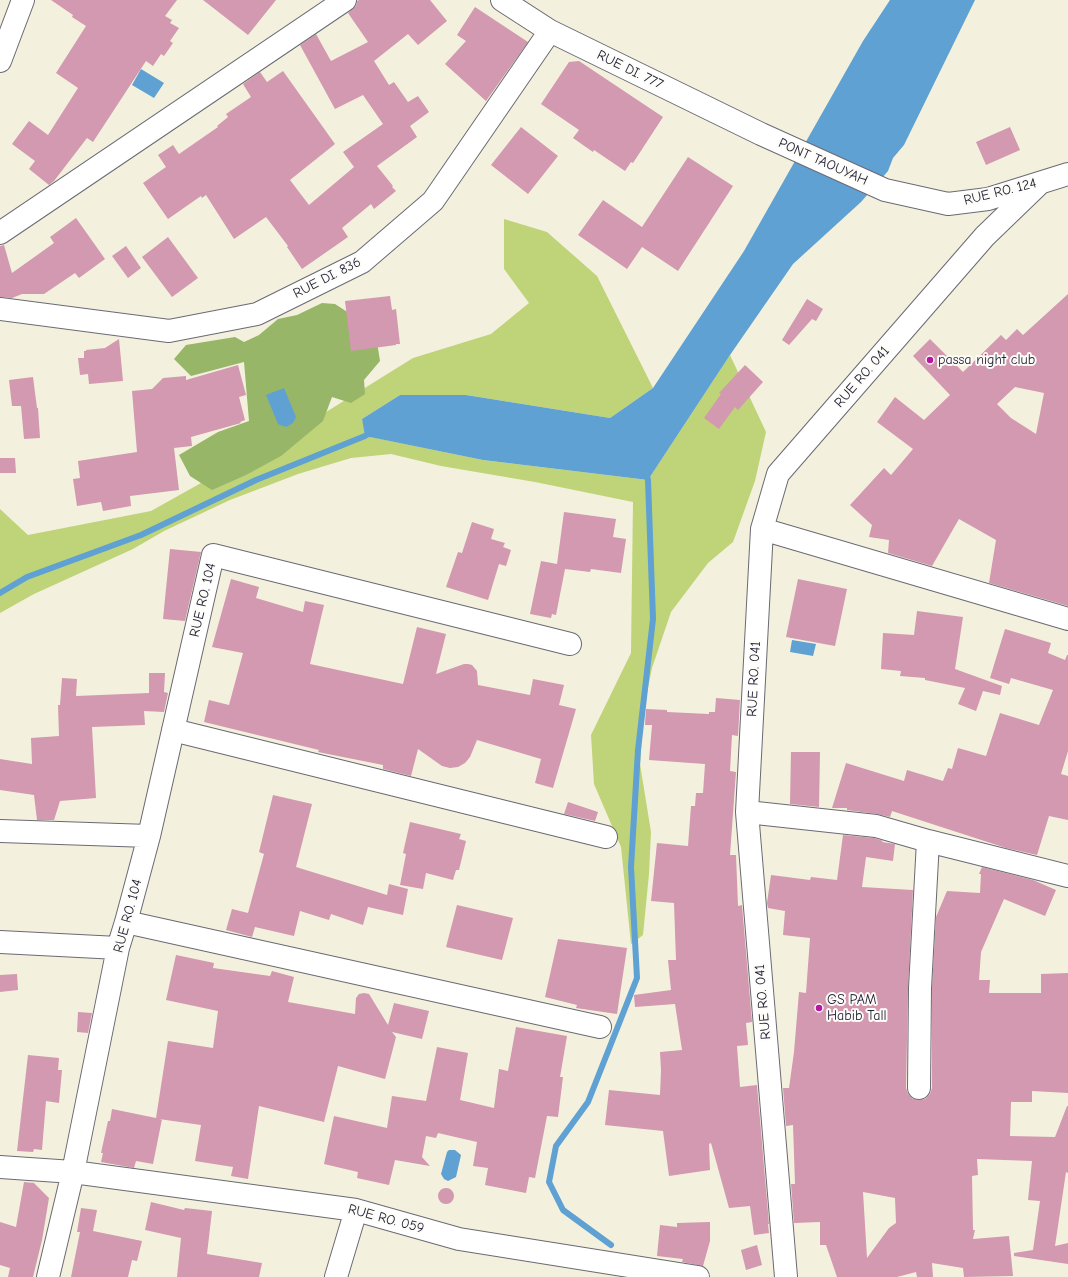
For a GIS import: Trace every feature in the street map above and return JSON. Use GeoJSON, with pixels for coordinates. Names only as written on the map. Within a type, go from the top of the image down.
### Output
{"type":"FeatureCollection","features":[{"type":"Feature","properties":{"kind":"street"},"geometry":{"type":"LineString","coordinates":[[0,61],[23,0]]}},
{"type":"Feature","properties":{"kind":"street"},"geometry":{"type":"LineString","coordinates":[[0,233],[345,0]]}},
{"type":"Feature","properties":{"kind":"street","name":"RUE DI. 777"},"geometry":{"type":"LineString","coordinates":[[502,0],[550,31],[761,134]]}},
{"type":"Feature","properties":{"kind":"street","name":"RUE DI. 836"},"geometry":{"type":"LineString","coordinates":[[0,310],[169,331],[257,314],[362,262],[433,201],[550,31]]}},
{"type":"Feature","properties":{"kind":"street","name":"PONT TAOUYAH"},"geometry":{"type":"LineString","coordinates":[[761,134],[885,190]]}},
{"type":"Feature","properties":{"kind":"street","name":"RUE RO. 124"},"geometry":{"type":"LineString","coordinates":[[885,190],[948,204],[988,199],[1068,174]]}},
{"type":"Feature","properties":{"kind":"street","name":"RUE RO. 041"},"geometry":{"type":"LineString","coordinates":[[786,1277],[747,812],[762,529],[778,474],[985,236],[1040,183]]}},
{"type":"Feature","properties":{"kind":"street"},"geometry":{"type":"LineString","coordinates":[[762,529],[1068,619]]}},
{"type":"Feature","properties":{"kind":"street","name":"RUE RO. 104"},"geometry":{"type":"LineString","coordinates":[[48,1277],[73,1172],[118,948],[149,836],[213,555],[570,644]]}},
{"type":"Feature","properties":{"kind":"street"},"geometry":{"type":"LineString","coordinates":[[173,730],[606,837]]}},
{"type":"Feature","properties":{"kind":"street"},"geometry":{"type":"LineString","coordinates":[[747,812],[876,826],[928,841],[1068,876]]}},
{"type":"Feature","properties":{"kind":"street"},"geometry":{"type":"LineString","coordinates":[[0,831],[149,836]]}},
{"type":"Feature","properties":{"kind":"street"},"geometry":{"type":"LineString","coordinates":[[919,1088],[920,988],[928,841]]}},
{"type":"Feature","properties":{"kind":"street"},"geometry":{"type":"LineString","coordinates":[[126,922],[600,1027]]}},
{"type":"Feature","properties":{"kind":"street"},"geometry":{"type":"LineString","coordinates":[[0,942],[118,948]]}},
{"type":"Feature","properties":{"kind":"street","name":"RUE RO. 059"},"geometry":{"type":"LineString","coordinates":[[0,1167],[73,1172],[356,1210],[459,1239],[698,1277]]}},
{"type":"Feature","properties":{"kind":"street"},"geometry":{"type":"LineString","coordinates":[[336,1277],[356,1210]]}},
{"type":"Feature","properties":{"kind":"green space"},"geometry":{"type":"Polygon","coordinates":[[[504,219],[547,232],[597,276],[653,388],[610,418],[466,395],[400,395],[362,419],[366,436],[483,460],[648,480],[730,355],[766,432],[755,481],[733,542],[708,563],[671,612],[652,668],[644,708],[640,764],[651,832],[649,874],[643,935],[631,944],[621,847],[594,784],[591,735],[631,653],[633,502],[535,482],[441,466],[391,454],[351,458],[298,474],[230,500],[164,531],[133,549],[34,594],[0,613],[0,509],[28,535],[151,511],[310,422],[413,358],[491,334],[529,303],[504,269],[504,219]]]}},
{"type":"Feature","properties":{"kind":"green space"},"geometry":{"type":"Polygon","coordinates":[[[322,303],[335,304],[352,315],[377,342],[380,361],[364,380],[365,394],[351,403],[332,397],[323,421],[281,456],[246,475],[212,490],[190,476],[179,455],[218,432],[249,421],[244,362],[191,376],[174,359],[186,345],[235,337],[244,342],[259,335],[278,319],[297,315],[322,303]]]}},
{"type":"Feature","properties":{"kind":"water"},"geometry":{"type":"Polygon","coordinates":[[[890,0],[975,0],[904,145],[893,158],[888,171],[861,202],[793,264],[730,355],[648,480],[483,460],[365,436],[362,419],[400,395],[466,395],[610,418],[653,388],[744,251],[863,41],[890,0]]]}},
{"type":"Feature","properties":{"kind":"water"},"geometry":{"type":"Polygon","coordinates":[[[141,69],[164,83],[154,98],[132,85],[141,69]]]}},
{"type":"Feature","properties":{"kind":"water"},"geometry":{"type":"Polygon","coordinates":[[[284,388],[296,417],[293,423],[286,427],[278,424],[266,395],[284,388]]]}},
{"type":"Feature","properties":{"kind":"water"},"geometry":{"type":"Polygon","coordinates":[[[792,640],[816,644],[813,656],[790,652],[792,640]]]}},
{"type":"Feature","properties":{"kind":"water"},"geometry":{"type":"Polygon","coordinates":[[[449,1150],[455,1150],[461,1155],[456,1177],[448,1181],[444,1179],[441,1174],[447,1152],[449,1150]]]}},
{"type":"Feature","properties":{"kind":"building"},"geometry":{"type":"Polygon","coordinates":[[[51,0],[177,0],[165,16],[172,20],[170,23],[179,28],[170,41],[173,43],[164,56],[161,54],[153,66],[146,61],[93,142],[87,138],[54,181],[49,185],[29,169],[35,161],[12,144],[29,121],[48,135],[78,88],[56,73],[86,26],[51,0]]]}},
{"type":"Feature","properties":{"kind":"building"},"geometry":{"type":"Polygon","coordinates":[[[203,0],[276,0],[248,35],[203,0]]]}},
{"type":"Feature","properties":{"kind":"building"},"geometry":{"type":"Polygon","coordinates":[[[430,0],[447,21],[418,45],[408,34],[374,61],[389,85],[394,82],[408,102],[418,96],[429,112],[410,126],[417,137],[377,166],[396,191],[374,209],[371,204],[342,228],[348,237],[302,269],[287,247],[288,246],[266,217],[234,239],[206,195],[202,198],[201,196],[168,219],[143,183],[166,167],[158,155],[173,145],[179,154],[218,127],[217,126],[228,117],[226,114],[251,97],[243,84],[260,72],[267,82],[283,71],[335,144],[290,180],[309,205],[354,167],[343,152],[383,124],[363,95],[335,109],[300,45],[316,34],[331,61],[368,42],[348,13],[356,6],[357,1],[430,0]]]}},
{"type":"Feature","properties":{"kind":"building"},"geometry":{"type":"Polygon","coordinates":[[[475,7],[528,42],[486,101],[445,64],[466,41],[457,35],[475,7]]]}},
{"type":"Feature","properties":{"kind":"building"},"geometry":{"type":"Polygon","coordinates":[[[579,61],[663,117],[633,163],[631,162],[625,171],[573,138],[579,130],[541,104],[569,62],[579,61]]]}},
{"type":"Feature","properties":{"kind":"building"},"geometry":{"type":"Polygon","coordinates":[[[521,127],[558,156],[528,194],[491,165],[521,127]]]}},
{"type":"Feature","properties":{"kind":"building"},"geometry":{"type":"Polygon","coordinates":[[[1010,127],[1020,150],[986,165],[976,142],[1010,127]]]}},
{"type":"Feature","properties":{"kind":"building"},"geometry":{"type":"Polygon","coordinates":[[[688,157],[733,186],[678,271],[642,247],[627,269],[578,235],[603,200],[642,227],[688,157]]]}},
{"type":"Feature","properties":{"kind":"building"},"geometry":{"type":"Polygon","coordinates":[[[76,218],[105,259],[79,278],[75,273],[44,294],[22,294],[12,298],[0,297],[0,246],[4,245],[12,273],[54,243],[50,237],[76,218]]]}},
{"type":"Feature","properties":{"kind":"building"},"geometry":{"type":"Polygon","coordinates":[[[168,237],[198,278],[172,297],[142,257],[168,237]]]}},
{"type":"Feature","properties":{"kind":"building"},"geometry":{"type":"Polygon","coordinates":[[[126,246],[141,268],[128,278],[112,256],[126,246]]]}},
{"type":"Feature","properties":{"kind":"building"},"geometry":{"type":"Polygon","coordinates":[[[1068,294],[1068,606],[989,583],[996,540],[959,519],[932,566],[888,553],[889,540],[869,537],[872,525],[850,505],[884,468],[891,475],[913,449],[877,422],[895,397],[924,420],[950,395],[913,356],[930,339],[963,372],[1001,335],[1006,340],[1017,329],[1023,335],[1068,294]],[[1015,387],[997,404],[1011,418],[1036,434],[1044,393],[1015,387]]]}},
{"type":"Feature","properties":{"kind":"building"},"geometry":{"type":"Polygon","coordinates":[[[390,296],[392,310],[396,309],[400,344],[351,351],[345,301],[390,296]]]}},
{"type":"Feature","properties":{"kind":"building"},"geometry":{"type":"Polygon","coordinates":[[[807,299],[823,309],[816,321],[812,319],[789,345],[782,340],[807,299]]]}},
{"type":"Feature","properties":{"kind":"building"},"geometry":{"type":"Polygon","coordinates":[[[119,339],[123,381],[89,384],[88,374],[80,375],[78,358],[84,358],[84,351],[86,350],[105,348],[119,339]]]}},
{"type":"Feature","properties":{"kind":"building"},"geometry":{"type":"Polygon","coordinates":[[[238,365],[246,395],[239,397],[245,420],[240,422],[241,423],[191,437],[192,446],[174,448],[179,490],[130,496],[131,506],[103,511],[101,502],[77,506],[73,479],[80,478],[78,461],[137,452],[132,391],[152,389],[163,378],[186,376],[186,380],[238,365]]]}},
{"type":"Feature","properties":{"kind":"building"},"geometry":{"type":"Polygon","coordinates":[[[745,365],[763,382],[738,410],[735,407],[719,429],[704,418],[721,394],[719,393],[745,365]]]}},
{"type":"Feature","properties":{"kind":"building"},"geometry":{"type":"Polygon","coordinates":[[[33,377],[38,408],[40,438],[24,439],[21,406],[12,406],[9,380],[33,377]]]}},
{"type":"Feature","properties":{"kind":"building"},"geometry":{"type":"Polygon","coordinates":[[[0,458],[15,458],[16,473],[0,473],[0,458]]]}},
{"type":"Feature","properties":{"kind":"building"},"geometry":{"type":"Polygon","coordinates":[[[564,512],[616,519],[613,537],[626,539],[621,573],[591,569],[590,572],[565,569],[556,615],[552,614],[551,618],[530,614],[541,561],[557,564],[564,512]]]}},
{"type":"Feature","properties":{"kind":"building"},"geometry":{"type":"Polygon","coordinates":[[[472,522],[494,529],[491,539],[505,543],[503,547],[511,550],[506,566],[499,564],[488,600],[446,587],[458,552],[462,553],[472,522]]]}},
{"type":"Feature","properties":{"kind":"building"},"geometry":{"type":"Polygon","coordinates":[[[170,549],[201,552],[185,621],[163,619],[170,549]]]}},
{"type":"Feature","properties":{"kind":"building"},"geometry":{"type":"Polygon","coordinates":[[[231,579],[259,587],[256,598],[303,612],[305,601],[324,605],[310,664],[403,684],[417,627],[446,634],[436,674],[468,664],[472,665],[477,671],[478,685],[530,695],[533,679],[564,685],[559,705],[576,709],[553,788],[535,783],[541,759],[477,740],[470,757],[465,763],[458,767],[450,768],[442,766],[418,749],[411,776],[383,769],[383,765],[318,752],[319,750],[204,722],[209,700],[229,705],[243,653],[212,647],[231,579]]]}},
{"type":"Feature","properties":{"kind":"building"},"geometry":{"type":"Polygon","coordinates":[[[798,579],[847,589],[835,646],[786,637],[798,579]]]}},
{"type":"Feature","properties":{"kind":"building"},"geometry":{"type":"Polygon","coordinates":[[[917,611],[963,617],[955,669],[1002,686],[1000,695],[983,691],[976,711],[958,704],[965,688],[925,680],[925,678],[900,676],[901,671],[881,669],[883,633],[914,635],[917,611]]]}},
{"type":"Feature","properties":{"kind":"building"},"geometry":{"type":"Polygon","coordinates":[[[1005,629],[1051,643],[1048,653],[1065,660],[1068,655],[1068,751],[1061,774],[1068,776],[1068,820],[1049,816],[1037,855],[1006,848],[892,811],[890,817],[847,810],[847,808],[832,808],[846,763],[904,781],[907,770],[943,781],[948,768],[952,769],[958,748],[986,756],[1000,713],[1039,725],[1053,690],[1011,678],[1009,684],[990,678],[1005,629]]]}},
{"type":"Feature","properties":{"kind":"building"},"geometry":{"type":"Polygon","coordinates":[[[149,673],[165,673],[164,692],[168,693],[164,712],[144,711],[145,725],[92,727],[96,798],[60,801],[54,820],[37,820],[34,795],[0,790],[0,759],[32,764],[31,738],[59,736],[58,705],[60,705],[62,678],[77,679],[76,696],[149,693],[149,673]]]}},
{"type":"Feature","properties":{"kind":"building"},"geometry":{"type":"Polygon","coordinates":[[[716,698],[740,700],[738,736],[732,735],[730,771],[736,772],[730,855],[736,855],[738,906],[742,905],[752,1022],[746,1023],[748,1045],[737,1046],[740,1087],[757,1085],[769,1224],[769,1233],[754,1235],[750,1206],[729,1208],[711,1143],[709,1144],[710,1170],[669,1176],[663,1131],[605,1125],[609,1090],[660,1095],[660,1052],[682,1050],[675,1004],[635,1007],[634,995],[671,990],[668,960],[676,960],[674,903],[651,901],[657,843],[688,846],[691,806],[695,806],[696,793],[703,793],[705,764],[649,760],[652,725],[645,725],[646,709],[667,710],[667,712],[709,714],[709,712],[715,712],[716,698]]]}},
{"type":"Feature","properties":{"kind":"building"},"geometry":{"type":"Polygon","coordinates":[[[791,752],[820,752],[819,807],[790,804],[791,752]]]}},
{"type":"Feature","properties":{"kind":"building"},"geometry":{"type":"Polygon","coordinates":[[[273,795],[312,804],[296,867],[387,895],[389,884],[408,889],[403,915],[368,907],[363,925],[331,914],[329,920],[300,911],[294,936],[255,927],[252,937],[226,930],[232,909],[248,913],[264,854],[259,852],[273,795]]]}},
{"type":"Feature","properties":{"kind":"building"},"geometry":{"type":"Polygon","coordinates":[[[568,802],[598,812],[595,821],[564,814],[568,802]]]}},
{"type":"Feature","properties":{"kind":"building"},"geometry":{"type":"Polygon","coordinates":[[[410,822],[461,834],[459,839],[466,841],[459,870],[456,870],[453,880],[426,873],[423,889],[400,885],[406,854],[403,853],[410,822]]]}},
{"type":"Feature","properties":{"kind":"building"},"geometry":{"type":"Polygon","coordinates":[[[843,835],[874,838],[883,841],[882,842],[895,844],[893,861],[866,857],[862,887],[913,890],[908,988],[906,1088],[908,1094],[913,1099],[918,1100],[925,1099],[930,1094],[932,1088],[932,988],[936,917],[947,891],[980,893],[981,874],[979,874],[982,867],[1033,880],[1056,890],[1045,916],[1004,899],[981,952],[979,980],[990,980],[989,993],[1041,993],[1041,974],[1068,973],[1068,1093],[1032,1091],[1032,1102],[1011,1102],[1010,1136],[1055,1137],[1068,1106],[1068,1173],[1066,1172],[1055,1246],[1068,1243],[1068,1264],[1014,1256],[1014,1253],[1033,1250],[1040,1201],[1028,1200],[1032,1161],[977,1159],[978,1175],[972,1176],[973,1230],[975,1230],[973,1239],[1009,1236],[1013,1276],[964,1277],[963,1268],[932,1263],[933,1277],[917,1277],[916,1272],[897,1277],[837,1277],[826,1245],[820,1245],[820,1222],[794,1223],[791,1184],[795,1184],[793,1125],[786,1126],[783,1088],[789,1088],[794,1052],[799,992],[806,993],[810,938],[783,935],[785,911],[768,908],[767,903],[771,875],[810,880],[811,877],[837,880],[843,835]],[[863,1192],[867,1258],[889,1228],[896,1223],[895,1198],[863,1192]]]}},
{"type":"Feature","properties":{"kind":"building"},"geometry":{"type":"Polygon","coordinates":[[[457,905],[513,918],[502,960],[446,947],[457,905]]]}},
{"type":"Feature","properties":{"kind":"building"},"geometry":{"type":"Polygon","coordinates":[[[558,939],[627,948],[617,1014],[576,1008],[577,1005],[545,997],[558,939]]]}},
{"type":"Feature","properties":{"kind":"building"},"geometry":{"type":"Polygon","coordinates":[[[176,955],[214,963],[213,968],[270,976],[272,971],[294,977],[288,1002],[355,1014],[356,998],[359,994],[369,994],[388,1025],[394,1003],[429,1011],[422,1039],[392,1032],[396,1037],[385,1079],[338,1066],[324,1122],[259,1106],[248,1179],[231,1176],[233,1167],[195,1161],[201,1125],[162,1119],[153,1164],[136,1161],[134,1168],[101,1162],[103,1153],[101,1153],[112,1109],[156,1118],[168,1041],[213,1048],[218,1011],[166,1000],[176,955]]]}},
{"type":"Feature","properties":{"kind":"building"},"geometry":{"type":"Polygon","coordinates":[[[17,974],[18,990],[0,992],[0,975],[17,974]]]}},
{"type":"Feature","properties":{"kind":"building"},"geometry":{"type":"Polygon","coordinates":[[[78,1012],[92,1013],[88,1033],[77,1032],[78,1012]]]}},
{"type":"Feature","properties":{"kind":"building"},"geometry":{"type":"Polygon","coordinates":[[[516,1027],[567,1036],[560,1077],[563,1077],[558,1117],[547,1116],[535,1178],[529,1177],[526,1193],[485,1185],[488,1168],[473,1166],[477,1142],[438,1133],[436,1138],[426,1136],[422,1157],[430,1166],[395,1160],[389,1185],[357,1178],[358,1172],[324,1164],[334,1116],[387,1128],[392,1096],[426,1101],[437,1047],[468,1053],[460,1100],[494,1108],[499,1069],[508,1071],[516,1027]]]}},
{"type":"Feature","properties":{"kind":"building"},"geometry":{"type":"Polygon","coordinates":[[[28,1055],[59,1058],[58,1070],[62,1070],[59,1103],[46,1101],[42,1150],[34,1149],[33,1152],[17,1151],[28,1055]]]}},
{"type":"Feature","properties":{"kind":"building"},"geometry":{"type":"Polygon","coordinates":[[[24,1182],[34,1183],[49,1198],[42,1240],[33,1277],[8,1277],[10,1268],[0,1265],[0,1222],[16,1227],[24,1182]]]}},
{"type":"Feature","properties":{"kind":"building"},"geometry":{"type":"Polygon","coordinates":[[[446,1188],[452,1190],[454,1196],[452,1202],[446,1204],[440,1202],[438,1196],[440,1190],[446,1188]]]}},
{"type":"Feature","properties":{"kind":"building"},"geometry":{"type":"Polygon","coordinates":[[[151,1202],[184,1210],[185,1208],[212,1211],[207,1254],[262,1263],[259,1277],[177,1277],[181,1238],[145,1230],[151,1202]]]}},
{"type":"Feature","properties":{"kind":"building"},"geometry":{"type":"Polygon","coordinates":[[[81,1208],[97,1210],[93,1231],[142,1241],[137,1261],[132,1260],[128,1277],[71,1277],[80,1232],[77,1232],[81,1208]]]}},
{"type":"Feature","properties":{"kind":"building"},"geometry":{"type":"Polygon","coordinates":[[[710,1222],[710,1241],[703,1266],[682,1262],[683,1259],[657,1256],[660,1225],[677,1227],[677,1223],[710,1222]]]}},
{"type":"Feature","properties":{"kind":"building"},"geometry":{"type":"Polygon","coordinates":[[[757,1245],[762,1265],[746,1270],[741,1250],[757,1245]]]}},
{"type":"Feature","properties":{"kind":"waterway"},"geometry":{"type":"LineString","coordinates":[[0,593],[27,577],[141,535],[256,480],[372,432]]}},
{"type":"Feature","properties":{"kind":"waterway"},"geometry":{"type":"LineString","coordinates":[[611,1245],[563,1210],[549,1182],[556,1146],[588,1102],[637,978],[631,867],[638,750],[653,619],[648,480],[646,472]]}},
{"type":"Feature","properties":{"kind":"place","name":"passa night club"},"geometry":{"type":"Point","coordinates":[930,360]}},
{"type":"Feature","properties":{"kind":"place","name":"GS PAM Habib Tall"},"geometry":{"type":"Point","coordinates":[819,1008]}}]}
